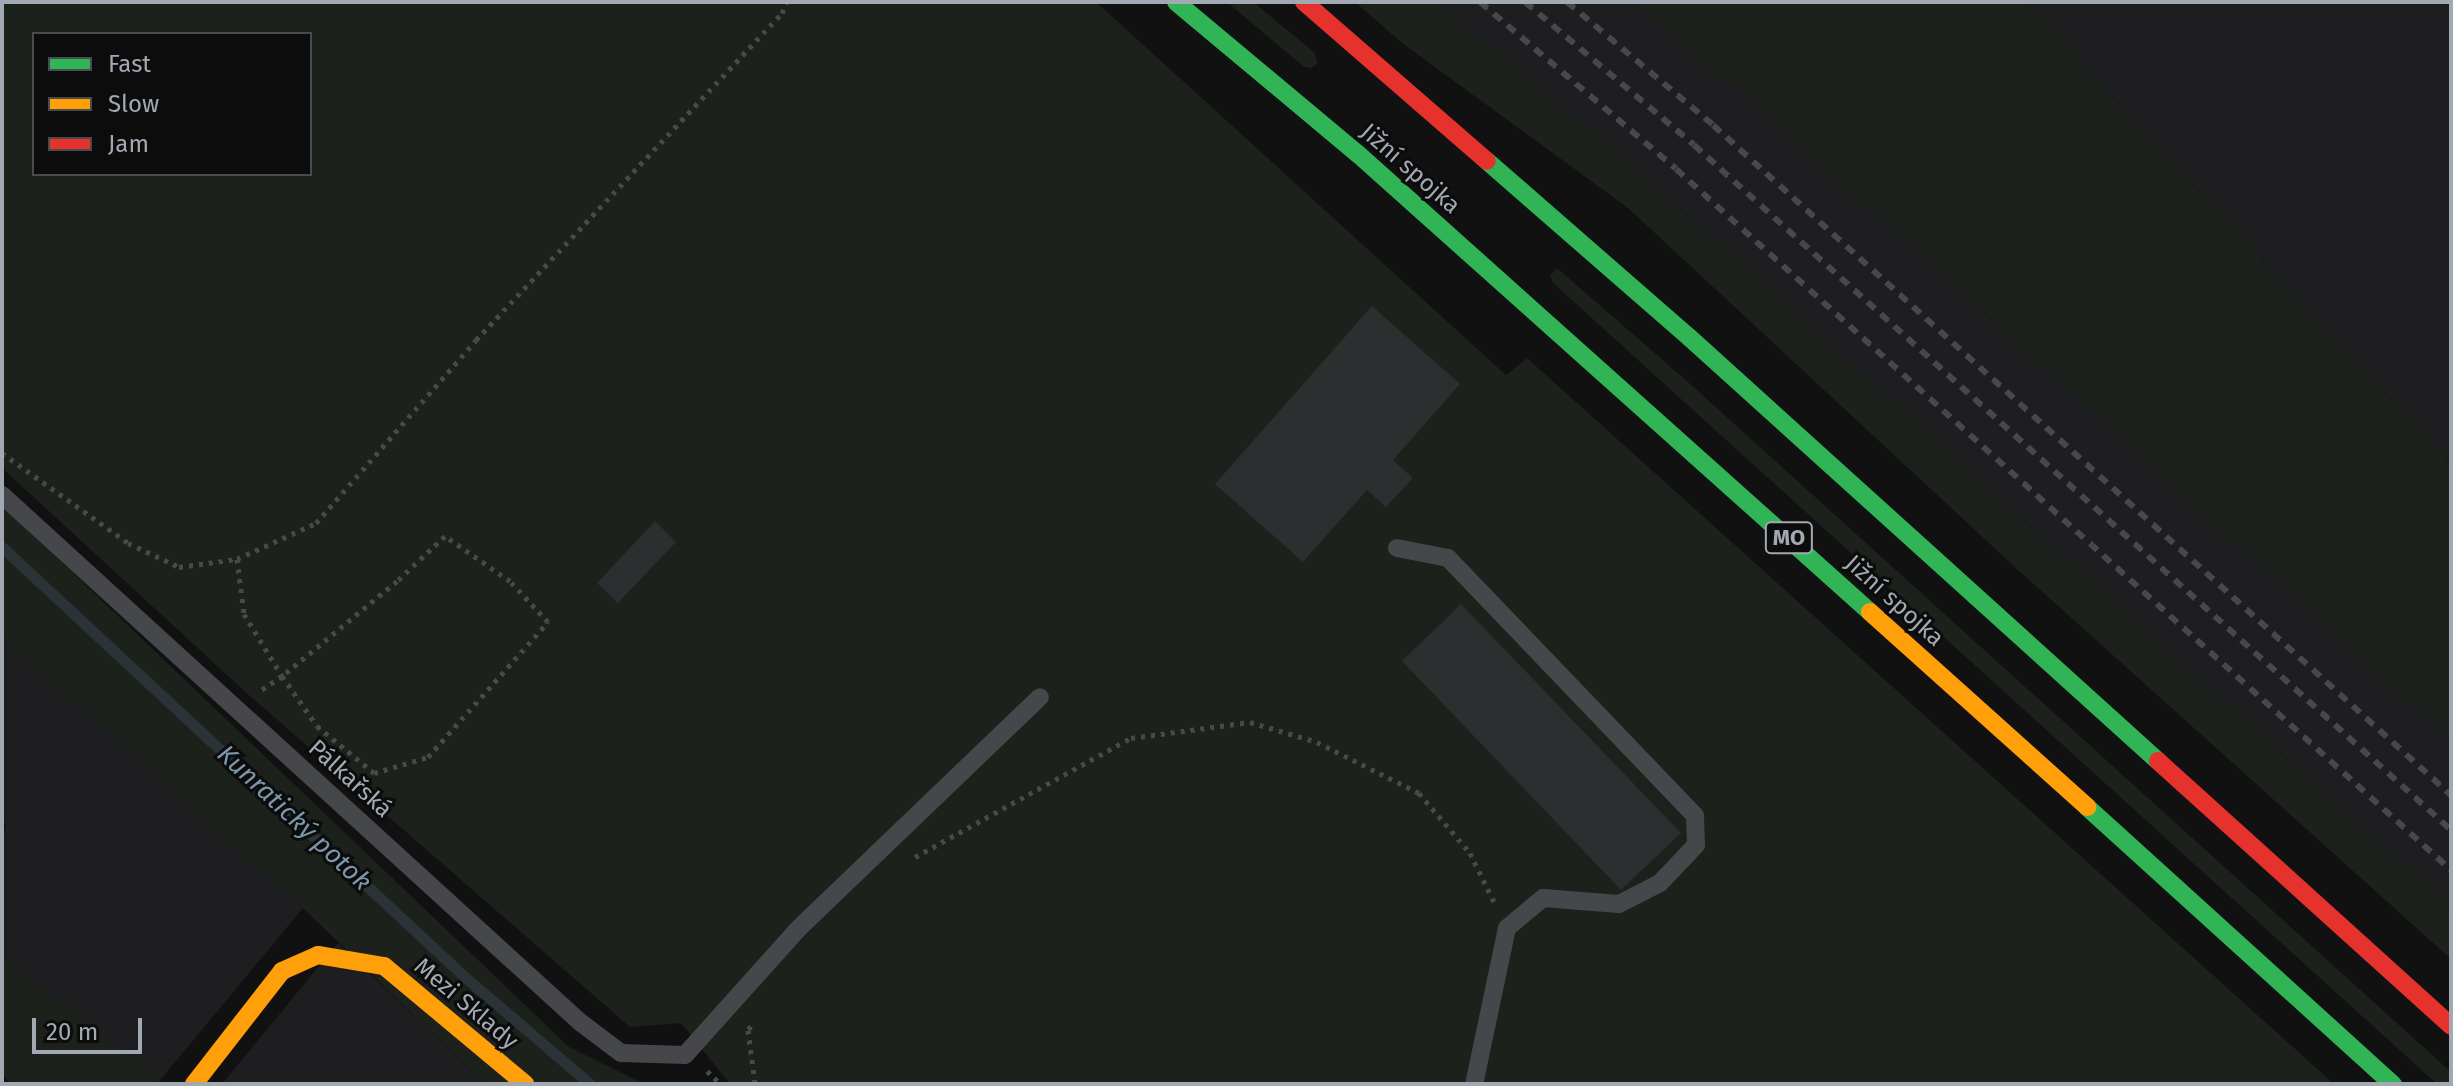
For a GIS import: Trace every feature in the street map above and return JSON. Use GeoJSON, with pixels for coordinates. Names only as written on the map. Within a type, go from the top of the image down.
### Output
{"type":"FeatureCollection","features":[{"type":"Feature","properties":{"kind":"main road","name":"Jižní spojka"},"geometry":{"type":"LineString","coordinates":[[1176,2],[1358,154],[1643,407],[2393,1084]]}},
{"type":"Feature","properties":{"kind":"main road"},"geometry":{"type":"LineString","coordinates":[[1304,2],[1655,307],[2451,1026]]}},
{"type":"Feature","properties":{"kind":"main road","name":"Mezi Sklady"},"geometry":{"type":"LineString","coordinates":[[194,1084],[282,971],[318,955],[384,966],[525,1084]]}},
{"type":"Feature","properties":{"kind":"lane","name":"Pálkařská"},"geometry":{"type":"LineString","coordinates":[[2,495],[580,1022],[621,1053],[685,1055],[798,929],[1040,697]]}},
{"type":"Feature","properties":{"kind":"lane"},"geometry":{"type":"LineString","coordinates":[[1397,548],[1448,558],[1695,816],[1696,845],[1660,883],[1619,904],[1543,898],[1507,928],[1474,1084]]}},
{"type":"Feature","properties":{"kind":"path"},"geometry":{"type":"LineString","coordinates":[[2,453],[128,543],[179,567],[237,559],[316,523],[476,340],[782,13],[787,2]]}},
{"type":"Feature","properties":{"kind":"path"},"geometry":{"type":"LineString","coordinates":[[237,559],[244,614],[282,676],[317,726],[374,773],[428,757],[548,622],[510,581],[445,536],[397,581],[282,676],[237,709]]}},
{"type":"Feature","properties":{"kind":"path"},"geometry":{"type":"LineString","coordinates":[[912,859],[1131,738],[1250,722],[1317,742],[1419,793],[1470,853],[1507,928]]}},
{"type":"Feature","properties":{"kind":"path"},"geometry":{"type":"LineString","coordinates":[[755,1084],[748,1030],[756,1017]]}},
{"type":"Feature","properties":{"kind":"shaded area"},"geometry":{"type":"Polygon","coordinates":[[[2,2],[1096,2],[1506,375],[1527,358],[2334,1084],[730,1084],[681,1023],[630,1027],[251,697],[2,468],[2,2]]]}},
{"type":"Feature","properties":{"kind":"shaded area"},"geometry":{"type":"Polygon","coordinates":[[[1227,2],[1253,2],[1314,52],[1318,63],[1311,68],[1303,66],[1227,2]]]}},
{"type":"Feature","properties":{"kind":"shaded area"},"geometry":{"type":"Polygon","coordinates":[[[1355,2],[1436,2],[1666,196],[2451,908],[2451,959],[2018,570],[1628,208],[1402,43],[1355,2]]]}},
{"type":"Feature","properties":{"kind":"shaded area"},"geometry":{"type":"Polygon","coordinates":[[[1436,2],[1631,2],[1748,97],[2451,739],[2451,908],[1666,196],[1436,2]]]}},
{"type":"Feature","properties":{"kind":"shaded area"},"geometry":{"type":"Polygon","coordinates":[[[1631,2],[2025,2],[2451,465],[2451,739],[1748,97],[1631,2]]]}},
{"type":"Feature","properties":{"kind":"shaded area"},"geometry":{"type":"Polygon","coordinates":[[[2025,2],[2451,2],[2451,465],[2025,2]]]}},
{"type":"Feature","properties":{"kind":"shaded area"},"geometry":{"type":"Polygon","coordinates":[[[1557,268],[1688,382],[2451,1072],[2451,1084],[2437,1084],[1553,283],[1550,276],[1557,268]]]}},
{"type":"Feature","properties":{"kind":"shaded area"},"geometry":{"type":"Polygon","coordinates":[[[2,505],[569,1047],[644,1084],[485,1084],[303,908],[2,637],[2,505]]]}},
{"type":"Feature","properties":{"kind":"shaded area"},"geometry":{"type":"Polygon","coordinates":[[[2,637],[303,908],[161,1079],[2,956],[2,842],[6,824],[2,821],[2,637]]]}},
{"type":"Feature","properties":{"kind":"shaded area"},"geometry":{"type":"Polygon","coordinates":[[[338,943],[485,1084],[222,1084],[338,943]]]}},
{"type":"Feature","properties":{"kind":"shaded area"},"geometry":{"type":"Polygon","coordinates":[[[2,956],[161,1079],[157,1084],[12,1084],[2,1076],[2,956]]]}},
{"type":"Feature","properties":{"kind":"building"},"geometry":{"type":"Polygon","coordinates":[[[1372,306],[1460,384],[1393,460],[1413,478],[1386,507],[1367,490],[1303,562],[1215,484],[1372,306]]]}},
{"type":"Feature","properties":{"kind":"building"},"geometry":{"type":"Polygon","coordinates":[[[655,521],[676,542],[618,603],[597,583],[655,521]]]}},
{"type":"Feature","properties":{"kind":"building"},"geometry":{"type":"Polygon","coordinates":[[[1461,604],[1681,833],[1621,890],[1402,661],[1461,604]]]}},
{"type":"Feature","properties":{"kind":"waterway","name":"Kunratický potok"},"geometry":{"type":"LineString","coordinates":[[2,547],[466,978],[590,1084]]}},
{"type":"Feature","properties":{"kind":"railway"},"geometry":{"type":"LineString","coordinates":[[1480,2],[1676,169],[2451,870]]}},
{"type":"Feature","properties":{"kind":"railway"},"geometry":{"type":"LineString","coordinates":[[1525,2],[1694,145],[2451,830]]}},
{"type":"Feature","properties":{"kind":"railway"},"geometry":{"type":"LineString","coordinates":[[1567,2],[1713,125],[2451,795]]}},
{"type":"Feature","properties":{"kind":"traffic: fast"},"geometry":{"type":"LineString","coordinates":[[1176,2],[1358,154],[1870,612]]}},
{"type":"Feature","properties":{"kind":"traffic: fast"},"geometry":{"type":"LineString","coordinates":[[1487,161],[1690,338],[2158,761]]}},
{"type":"Feature","properties":{"kind":"traffic: fast"},"geometry":{"type":"LineString","coordinates":[[2087,807],[2393,1084]]}},
{"type":"Feature","properties":{"kind":"traffic: slow"},"geometry":{"type":"LineString","coordinates":[[1870,612],[2087,807]]}},
{"type":"Feature","properties":{"kind":"traffic: slow"},"geometry":{"type":"LineString","coordinates":[[194,1084],[282,971],[318,955],[384,966],[525,1084]]}},
{"type":"Feature","properties":{"kind":"traffic: jam"},"geometry":{"type":"LineString","coordinates":[[1304,2],[1487,161]]}},
{"type":"Feature","properties":{"kind":"traffic: jam"},"geometry":{"type":"LineString","coordinates":[[2158,761],[2451,1026]]}}]}
